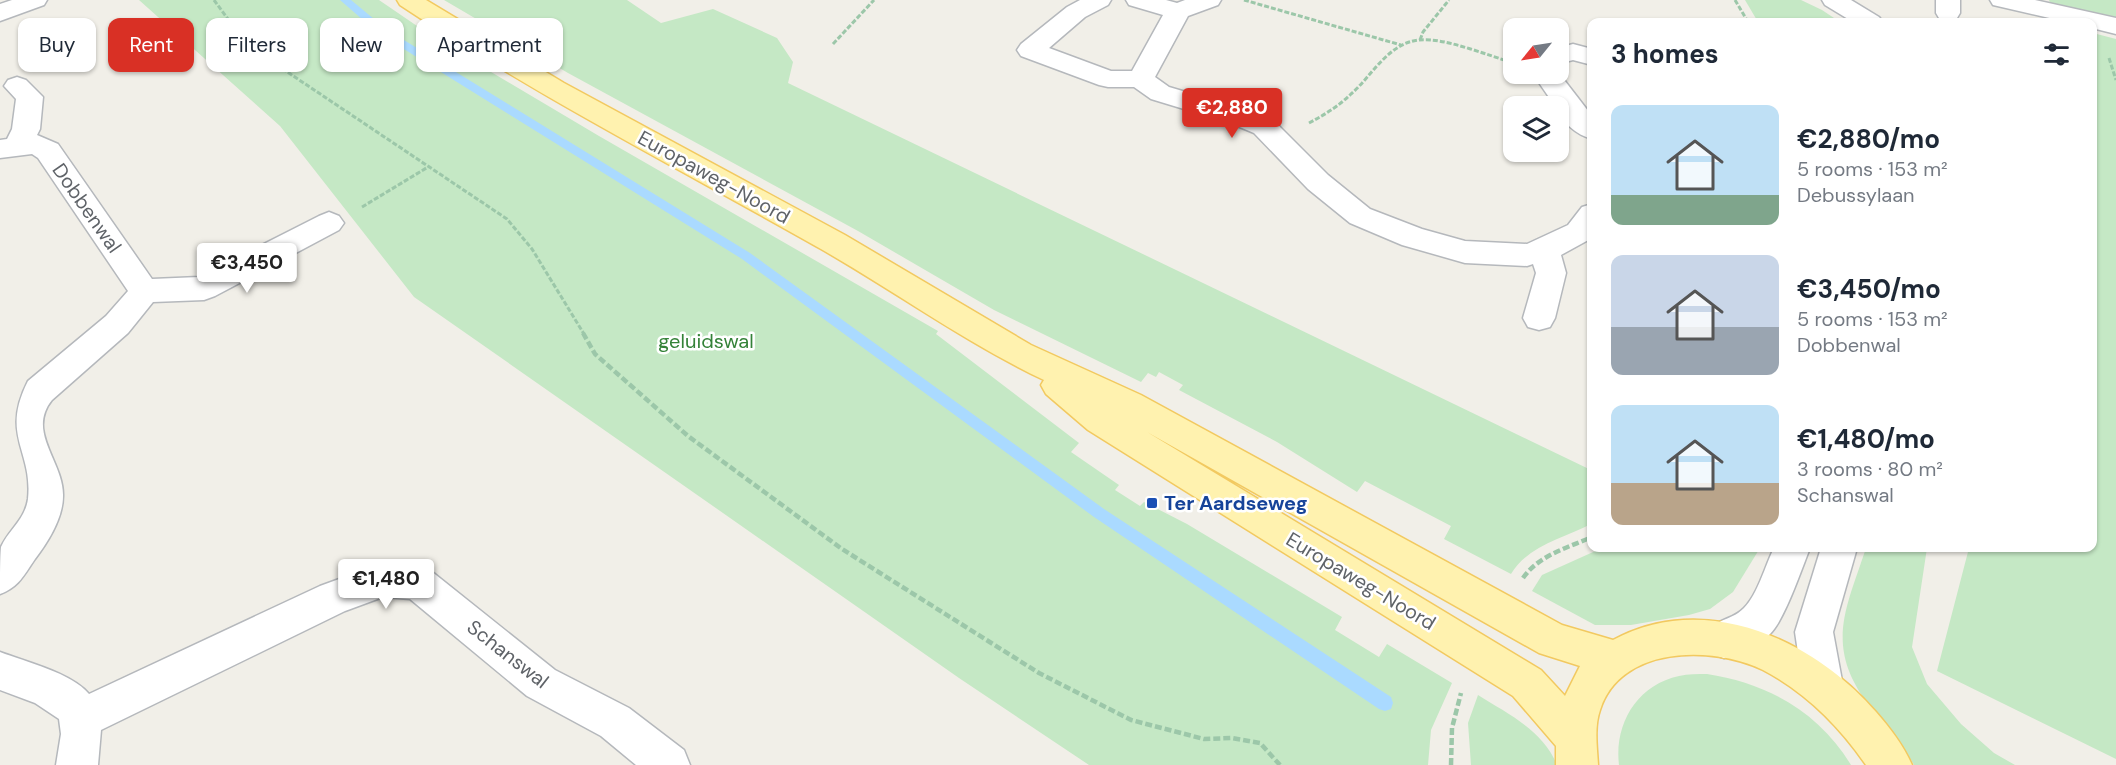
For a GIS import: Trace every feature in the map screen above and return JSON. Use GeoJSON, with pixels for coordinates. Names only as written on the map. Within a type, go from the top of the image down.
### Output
{"type":"FeatureCollection","features":[{"type":"Feature","properties":{"kind":"main road","name":"Europaweg-Noord"},"geometry":{"type":"LineString","coordinates":[[409,0],[461,34],[834,243],[1020,354],[1128,405],[1553,640],[1615,658]]}},
{"type":"Feature","properties":{"kind":"main road","name":"Europaweg-Noord"},"geometry":{"type":"LineString","coordinates":[[1020,354],[1101,420],[1527,683],[1576,751]]}},
{"type":"Feature","properties":{"kind":"main road"},"geometry":{"type":"LineString","coordinates":[[1576,751],[1579,713],[1595,678],[1615,658],[1631,649],[1659,640],[1691,636],[1724,640],[1775,656],[1823,686],[1864,725],[1891,765]]}},
{"type":"Feature","properties":{"kind":"street"},"geometry":{"type":"LineString","coordinates":[[0,14],[35,0]]}},
{"type":"Feature","properties":{"kind":"street"},"geometry":{"type":"LineString","coordinates":[[1099,0],[1076,12],[1030,50],[1108,79],[1140,79],[1160,93],[1240,117],[1264,127],[1280,140],[1318,183],[1360,216],[1413,237],[1465,252],[1527,255],[1545,250],[1559,241],[1581,233],[1587,223]]}},
{"type":"Feature","properties":{"kind":"street"},"geometry":{"type":"LineString","coordinates":[[1138,0],[1178,11],[1209,0]]}},
{"type":"Feature","properties":{"kind":"street"},"geometry":{"type":"LineString","coordinates":[[1834,0],[1863,18]]}},
{"type":"Feature","properties":{"kind":"street"},"geometry":{"type":"LineString","coordinates":[[2002,0],[2081,18]]}},
{"type":"Feature","properties":{"kind":"street"},"geometry":{"type":"LineString","coordinates":[[1140,79],[1178,11]]}},
{"type":"Feature","properties":{"kind":"street"},"geometry":{"type":"LineString","coordinates":[[2097,22],[2116,26]]}},
{"type":"Feature","properties":{"kind":"street"},"geometry":{"type":"LineString","coordinates":[[1569,53],[1587,56]]}},
{"type":"Feature","properties":{"kind":"street"},"geometry":{"type":"LineString","coordinates":[[1553,84],[1578,119],[1587,126]]}},
{"type":"Feature","properties":{"kind":"street","name":"Dobbenwal"},"geometry":{"type":"LineString","coordinates":[[9,147],[26,129],[30,97],[17,86]]}},
{"type":"Feature","properties":{"kind":"street","name":"Dobbenwal"},"geometry":{"type":"LineString","coordinates":[[9,147],[36,144],[48,151],[144,291]]}},
{"type":"Feature","properties":{"kind":"street"},"geometry":{"type":"LineString","coordinates":[[0,577],[31,534],[45,506],[43,480],[13,437],[27,409],[53,377],[113,328],[133,309],[144,291],[204,288],[329,224]]}},
{"type":"Feature","properties":{"kind":"street"},"geometry":{"type":"LineString","coordinates":[[1539,318],[1551,273],[1545,250]]}},
{"type":"Feature","properties":{"kind":"street"},"geometry":{"type":"LineString","coordinates":[[1724,640],[1757,621],[1765,609],[1790,552]]}},
{"type":"Feature","properties":{"kind":"street"},"geometry":{"type":"LineString","coordinates":[[1823,686],[1814,632],[1838,552]]}},
{"type":"Feature","properties":{"kind":"street","name":"Schanswal"},"geometry":{"type":"LineString","coordinates":[[79,720],[333,598],[383,580],[418,583],[542,683],[615,722],[669,765]]}},
{"type":"Feature","properties":{"kind":"street"},"geometry":{"type":"LineString","coordinates":[[0,671],[60,696],[74,706],[79,720],[80,750],[77,765]]}},
{"type":"Feature","properties":{"kind":"path"},"geometry":{"type":"LineString","coordinates":[[214,0],[247,45],[507,219],[538,258],[595,354],[688,436],[842,549],[1039,673],[1131,720],[1204,738],[1232,738],[1260,743],[1280,765]]}},
{"type":"Feature","properties":{"kind":"path"},"geometry":{"type":"LineString","coordinates":[[833,44],[874,0]]}},
{"type":"Feature","properties":{"kind":"path"},"geometry":{"type":"LineString","coordinates":[[1244,0],[1402,45]]}},
{"type":"Feature","properties":{"kind":"path"},"geometry":{"type":"LineString","coordinates":[[1420,40],[1423,32],[1449,0]]}},
{"type":"Feature","properties":{"kind":"path"},"geometry":{"type":"LineString","coordinates":[[1735,0],[1746,18]]}},
{"type":"Feature","properties":{"kind":"path"},"geometry":{"type":"LineString","coordinates":[[1280,140],[1331,111],[1357,89],[1386,56],[1402,45],[1420,40],[1503,60]]}},
{"type":"Feature","properties":{"kind":"path"},"geometry":{"type":"LineString","coordinates":[[329,224],[378,198],[428,166]]}},
{"type":"Feature","properties":{"kind":"green space","name":"geluidswal"},"geometry":{"type":"Polygon","coordinates":[[[139,0],[379,0],[416,25],[416,72],[491,72],[938,331],[936,334],[1079,443],[1071,452],[1119,485],[1115,490],[1140,506],[1144,502],[1187,524],[1342,617],[1335,630],[1379,657],[1387,644],[1452,683],[1431,730],[1428,765],[1089,765],[959,678],[414,297],[280,126],[220,72],[308,72],[308,18],[206,18],[206,60],[194,49],[194,18],[159,18],[139,0]]]}},
{"type":"Feature","properties":{"kind":"green space"},"geometry":{"type":"Polygon","coordinates":[[[444,0],[627,0],[661,23],[713,9],[777,38],[793,62],[788,83],[1587,468],[1587,526],[1526,556],[1511,574],[1444,539],[1451,526],[1365,481],[1357,492],[1277,442],[1179,390],[1183,385],[1159,372],[1156,377],[1148,373],[1141,382],[994,310],[858,231],[563,70],[563,18],[475,18],[444,0]]]}},
{"type":"Feature","properties":{"kind":"green space"},"geometry":{"type":"Polygon","coordinates":[[[1745,0],[1801,0],[1834,18],[1756,18],[1745,0]]]}},
{"type":"Feature","properties":{"kind":"green space"},"geometry":{"type":"Polygon","coordinates":[[[2049,0],[2116,0],[2116,19],[2051,5],[2049,0]]]}},
{"type":"Feature","properties":{"kind":"green space"},"geometry":{"type":"Polygon","coordinates":[[[2097,34],[2116,39],[2116,759],[1937,671],[1968,552],[2097,552],[2097,34]]]}},
{"type":"Feature","properties":{"kind":"green space"},"geometry":{"type":"Polygon","coordinates":[[[1593,552],[1758,552],[1733,592],[1710,609],[1631,625],[1595,625],[1532,591],[1542,575],[1593,552]]]}},
{"type":"Feature","properties":{"kind":"green space"},"geometry":{"type":"Polygon","coordinates":[[[1865,552],[1926,552],[1912,647],[1927,684],[1961,724],[1994,753],[2015,765],[1914,765],[1867,703],[1846,663],[1843,627],[1865,552]]]}},
{"type":"Feature","properties":{"kind":"green space"},"geometry":{"type":"Polygon","coordinates":[[[1707,674],[1750,685],[1790,703],[1823,730],[1851,765],[1619,765],[1620,735],[1631,708],[1640,697],[1664,681],[1682,675],[1707,674]]]}},
{"type":"Feature","properties":{"kind":"green space"},"geometry":{"type":"Polygon","coordinates":[[[1478,695],[1534,732],[1551,753],[1557,765],[1471,765],[1468,723],[1478,695]]]}},
{"type":"Feature","properties":{"kind":"waterway"},"geometry":{"type":"LineString","coordinates":[[345,0],[382,31],[746,256],[1099,513],[1385,703]]}},
{"type":"Feature","properties":{"kind":"place","name":"Ter Aardseweg"},"geometry":{"type":"Point","coordinates":[1152,503]}}]}
